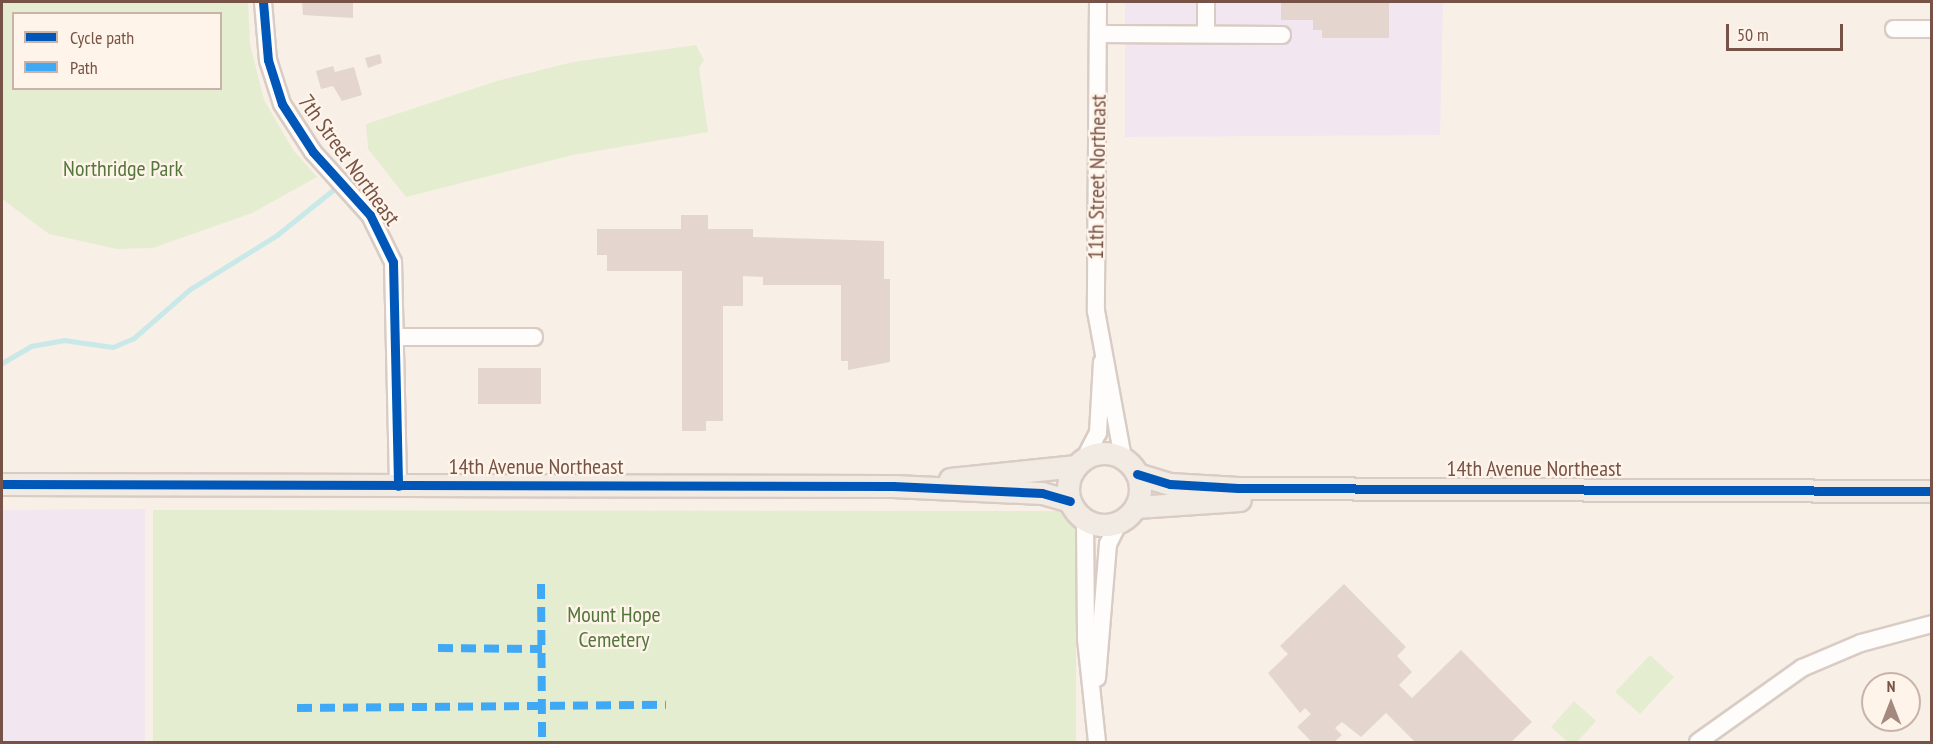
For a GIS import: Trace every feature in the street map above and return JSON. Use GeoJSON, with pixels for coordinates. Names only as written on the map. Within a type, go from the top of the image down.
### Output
{"type":"FeatureCollection","features":[{"type":"Feature","properties":{"kind":"main road"},"geometry":{"type":"LineString","coordinates":[[1104,453],[1123,458],[1137,474],[1136,507],[1119,522],[1085,520],[1070,501],[1070,477],[1081,462],[1104,453]]}},
{"type":"Feature","properties":{"kind":"main road","name":"14th Avenue Northeast"},"geometry":{"type":"LineString","coordinates":[[893,486],[1081,462]]}},
{"type":"Feature","properties":{"kind":"main road","name":"14th Avenue Northeast"},"geometry":{"type":"LineString","coordinates":[[1137,474],[1170,484],[1353,488],[1932,491]]}},
{"type":"Feature","properties":{"kind":"main road","name":"14th Avenue Northeast"},"geometry":{"type":"LineString","coordinates":[[2,484],[893,486],[1042,493],[1070,501]]}},
{"type":"Feature","properties":{"kind":"main road","name":"14th Avenue Northeast"},"geometry":{"type":"LineString","coordinates":[[1136,507],[1353,488]]}},
{"type":"Feature","properties":{"kind":"street","name":"7th Street Northeast"},"geometry":{"type":"LineString","coordinates":[[263,2],[268,60],[282,104],[313,152],[359,200],[388,249],[396,279],[398,486]]}},
{"type":"Feature","properties":{"kind":"street","name":"11th Street Northeast"},"geometry":{"type":"LineString","coordinates":[[1081,462],[1098,433],[1102,353],[1095,245],[1098,2]]}},
{"type":"Feature","properties":{"kind":"street"},"geometry":{"type":"LineString","coordinates":[[1206,2],[1206,34]]}},
{"type":"Feature","properties":{"kind":"street"},"geometry":{"type":"LineString","coordinates":[[1894,29],[1932,29]]}},
{"type":"Feature","properties":{"kind":"street"},"geometry":{"type":"LineString","coordinates":[[1098,34],[1282,35]]}},
{"type":"Feature","properties":{"kind":"street"},"geometry":{"type":"LineString","coordinates":[[398,338],[534,338]]}},
{"type":"Feature","properties":{"kind":"street","name":"11th Street Northeast"},"geometry":{"type":"LineString","coordinates":[[1102,353],[1114,392],[1123,458]]}},
{"type":"Feature","properties":{"kind":"street"},"geometry":{"type":"LineString","coordinates":[[1085,520],[1086,639],[1097,742]]}},
{"type":"Feature","properties":{"kind":"street"},"geometry":{"type":"LineString","coordinates":[[1094,700],[1108,543],[1119,522]]}},
{"type":"Feature","properties":{"kind":"street"},"geometry":{"type":"LineString","coordinates":[[1698,742],[1802,668],[1860,643],[1932,624]]}},
{"type":"Feature","properties":{"kind":"shaded area"},"geometry":{"type":"Polygon","coordinates":[[[1125,2],[1443,2],[1440,135],[1125,137],[1125,2]]]}},
{"type":"Feature","properties":{"kind":"shaded area"},"geometry":{"type":"Polygon","coordinates":[[[145,509],[145,742],[2,742],[2,510],[145,509]]]}},
{"type":"Feature","properties":{"kind":"green space","name":"Northridge Park"},"geometry":{"type":"Polygon","coordinates":[[[2,2],[248,2],[250,44],[264,100],[293,150],[317,177],[252,213],[153,248],[117,249],[49,234],[2,199],[2,2]]]}},
{"type":"Feature","properties":{"kind":"green space"},"geometry":{"type":"Polygon","coordinates":[[[696,45],[704,60],[699,68],[708,132],[573,155],[406,197],[368,149],[366,124],[497,81],[573,62],[696,45]]]}},
{"type":"Feature","properties":{"kind":"green space","name":"Mount Hope Cemetery"},"geometry":{"type":"Polygon","coordinates":[[[153,510],[1076,511],[1076,742],[153,742],[153,510]]]}},
{"type":"Feature","properties":{"kind":"green space"},"geometry":{"type":"Polygon","coordinates":[[[1650,655],[1674,677],[1640,714],[1615,692],[1650,655]]]}},
{"type":"Feature","properties":{"kind":"green space"},"geometry":{"type":"Polygon","coordinates":[[[1574,701],[1596,721],[1577,742],[1568,742],[1551,727],[1574,701]]]}},
{"type":"Feature","properties":{"kind":"building"},"geometry":{"type":"Polygon","coordinates":[[[302,2],[353,2],[353,18],[303,15],[302,2]]]}},
{"type":"Feature","properties":{"kind":"building"},"geometry":{"type":"Polygon","coordinates":[[[1281,2],[1389,2],[1389,38],[1322,38],[1322,30],[1313,30],[1313,20],[1281,20],[1281,2]]]}},
{"type":"Feature","properties":{"kind":"building"},"geometry":{"type":"Polygon","coordinates":[[[380,54],[382,63],[368,68],[365,58],[380,54]]]}},
{"type":"Feature","properties":{"kind":"building"},"geometry":{"type":"Polygon","coordinates":[[[333,66],[335,72],[354,67],[362,95],[342,101],[333,86],[321,89],[316,71],[333,66]]]}},
{"type":"Feature","properties":{"kind":"building"},"geometry":{"type":"Polygon","coordinates":[[[681,215],[708,215],[708,229],[753,229],[753,237],[884,241],[884,279],[890,279],[890,362],[848,370],[848,361],[841,361],[841,285],[763,285],[763,277],[743,276],[743,306],[723,306],[723,421],[706,421],[706,431],[682,431],[682,271],[607,271],[607,255],[597,255],[597,229],[681,229],[681,215]]]}},
{"type":"Feature","properties":{"kind":"building"},"geometry":{"type":"Polygon","coordinates":[[[478,368],[541,368],[541,404],[478,404],[478,368]]]}},
{"type":"Feature","properties":{"kind":"building"},"geometry":{"type":"Polygon","coordinates":[[[1344,584],[1406,647],[1397,656],[1412,672],[1399,685],[1412,698],[1461,650],[1532,722],[1511,742],[1415,742],[1386,713],[1361,737],[1342,722],[1335,728],[1342,735],[1334,742],[1312,742],[1297,727],[1311,714],[1305,708],[1300,713],[1268,673],[1288,654],[1280,646],[1344,584]]]}},
{"type":"Feature","properties":{"kind":"waterway"},"geometry":{"type":"LineString","coordinates":[[2,363],[31,346],[64,340],[113,347],[134,338],[189,290],[277,235],[338,186]]}},
{"type":"Feature","properties":{"kind":"marked path"},"geometry":{"type":"LineString","coordinates":[[541,584],[542,742]]}},
{"type":"Feature","properties":{"kind":"marked path"},"geometry":{"type":"LineString","coordinates":[[438,648],[542,649]]}},
{"type":"Feature","properties":{"kind":"marked path"},"geometry":{"type":"LineString","coordinates":[[297,708],[666,705]]}},
{"type":"Feature","properties":{"kind":"cycle path"},"geometry":{"type":"LineString","coordinates":[[263,2],[268,60],[282,104],[313,152],[370,215],[393,262],[398,486]]}},
{"type":"Feature","properties":{"kind":"cycle path"},"geometry":{"type":"LineString","coordinates":[[1137,474],[1170,484],[1238,488],[1932,491]]}},
{"type":"Feature","properties":{"kind":"cycle path"},"geometry":{"type":"LineString","coordinates":[[2,484],[893,486],[1042,493],[1070,501]]}}]}
